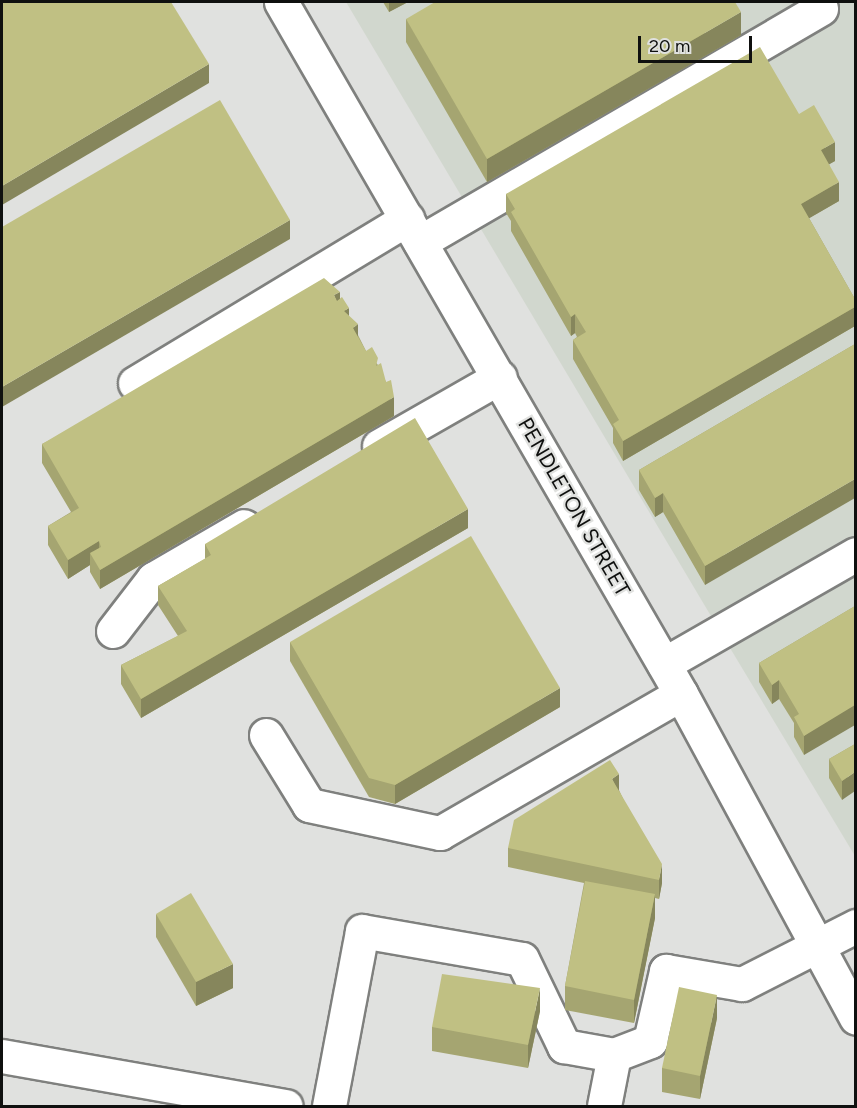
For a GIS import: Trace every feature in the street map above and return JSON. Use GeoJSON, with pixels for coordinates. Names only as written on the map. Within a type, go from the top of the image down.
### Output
{"type":"FeatureCollection","features":[{"type":"Feature","properties":{"kind":"street","name":"PENDLETON STREET"},"geometry":{"type":"LineString","coordinates":[[281,2],[500,377],[681,694],[814,946],[855,1018]]}},
{"type":"Feature","properties":{"kind":"street"},"geometry":{"type":"LineString","coordinates":[[135,383],[821,9]]}},
{"type":"Feature","properties":{"kind":"street"},"geometry":{"type":"LineString","coordinates":[[355,460],[500,377]]}},
{"type":"Feature","properties":{"kind":"street"},"geometry":{"type":"LineString","coordinates":[[113,631],[153,579],[274,507]]}},
{"type":"Feature","properties":{"kind":"street"},"geometry":{"type":"LineString","coordinates":[[664,664],[855,554]]}},
{"type":"Feature","properties":{"kind":"street"},"geometry":{"type":"LineString","coordinates":[[266,735],[309,805],[440,833],[681,694]]}},
{"type":"Feature","properties":{"kind":"street"},"geometry":{"type":"LineString","coordinates":[[329,1107],[362,931],[522,959],[564,1046],[614,1055],[650,1041],[666,971],[742,984],[855,926]]}},
{"type":"Feature","properties":{"kind":"street"},"geometry":{"type":"LineString","coordinates":[[604,1107],[614,1055]]}},
{"type":"Feature","properties":{"kind":"street"},"geometry":{"type":"LineString","coordinates":[[2,1056],[286,1107]]}},
{"type":"Feature","properties":{"kind":"shaded area"},"geometry":{"type":"Polygon","coordinates":[[[346,2],[855,2],[855,856],[727,643],[346,2]]]}},
{"type":"Feature","properties":{"kind":"building"},"geometry":{"type":"Polygon","coordinates":[[[2,2],[171,2],[209,64],[2,186],[2,2]]]}},
{"type":"Feature","properties":{"kind":"building"},"geometry":{"type":"Polygon","coordinates":[[[435,2],[735,2],[741,12],[487,159],[406,19],[435,2]]]}},
{"type":"Feature","properties":{"kind":"building"},"geometry":{"type":"Polygon","coordinates":[[[760,47],[799,114],[814,105],[835,142],[821,150],[839,182],[801,204],[855,299],[855,307],[623,441],[613,424],[619,420],[573,340],[586,332],[575,314],[571,317],[511,212],[515,209],[506,194],[760,47]]]}},
{"type":"Feature","properties":{"kind":"building"},"geometry":{"type":"Polygon","coordinates":[[[220,100],[290,220],[2,387],[2,227],[220,100]]]}},
{"type":"Feature","properties":{"kind":"building"},"geometry":{"type":"Polygon","coordinates":[[[324,278],[340,292],[334,295],[337,301],[342,297],[349,308],[344,311],[358,324],[353,328],[366,351],[372,347],[378,358],[376,366],[381,363],[386,382],[391,380],[394,397],[100,570],[90,553],[101,547],[99,541],[68,560],[48,526],[79,508],[42,444],[324,278]]]}},
{"type":"Feature","properties":{"kind":"building"},"geometry":{"type":"Polygon","coordinates":[[[855,344],[855,479],[705,566],[663,493],[655,498],[639,470],[855,344]]]}},
{"type":"Feature","properties":{"kind":"building"},"geometry":{"type":"Polygon","coordinates":[[[415,418],[468,509],[141,699],[121,665],[187,631],[158,586],[211,555],[205,544],[415,418]]]}},
{"type":"Feature","properties":{"kind":"building"},"geometry":{"type":"Polygon","coordinates":[[[471,536],[560,688],[395,785],[369,778],[290,642],[471,536]]]}},
{"type":"Feature","properties":{"kind":"building"},"geometry":{"type":"Polygon","coordinates":[[[855,606],[855,705],[804,736],[794,717],[799,714],[779,680],[772,685],[759,663],[855,606]]]}},
{"type":"Feature","properties":{"kind":"building"},"geometry":{"type":"Polygon","coordinates":[[[855,744],[855,772],[842,781],[829,759],[855,744]]]}},
{"type":"Feature","properties":{"kind":"building"},"geometry":{"type":"Polygon","coordinates":[[[610,760],[619,774],[612,779],[662,864],[659,880],[508,848],[514,820],[610,760]]]}},
{"type":"Feature","properties":{"kind":"building"},"geometry":{"type":"Polygon","coordinates":[[[585,881],[655,894],[634,1000],[565,986],[585,881]]]}},
{"type":"Feature","properties":{"kind":"building"},"geometry":{"type":"Polygon","coordinates":[[[191,893],[233,964],[196,982],[156,914],[191,893]]]}},
{"type":"Feature","properties":{"kind":"building"},"geometry":{"type":"Polygon","coordinates":[[[442,974],[540,988],[528,1045],[432,1027],[442,974]]]}},
{"type":"Feature","properties":{"kind":"building"},"geometry":{"type":"Polygon","coordinates":[[[679,987],[717,995],[700,1076],[662,1068],[679,987]]]}}]}
